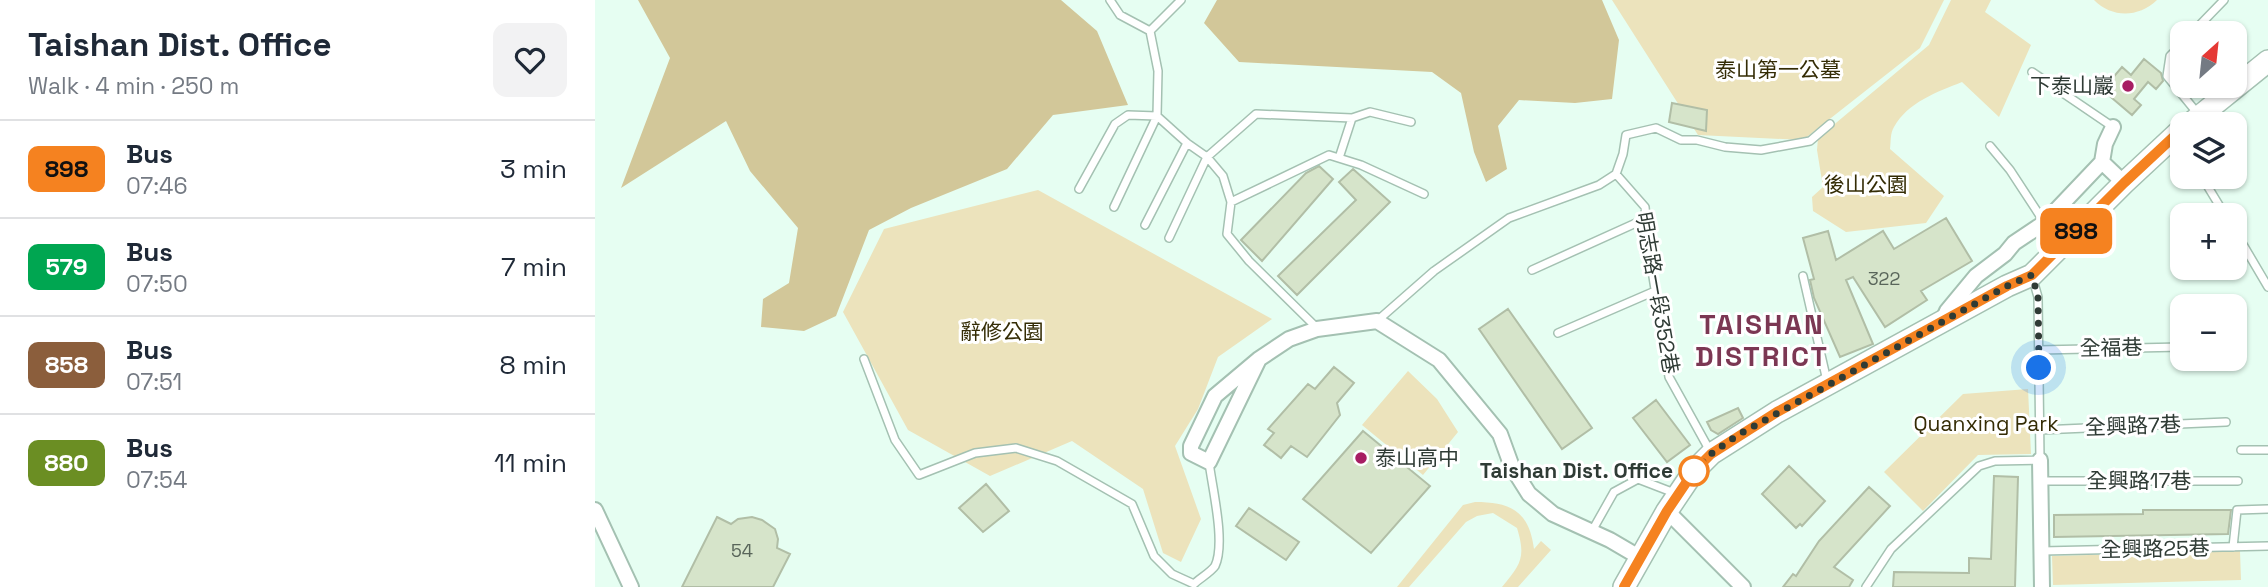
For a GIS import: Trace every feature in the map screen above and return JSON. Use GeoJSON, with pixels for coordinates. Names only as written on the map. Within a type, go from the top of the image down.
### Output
{"type":"FeatureCollection","features":[{"type":"Feature","properties":{"kind":"main road"},"geometry":{"type":"LineString","coordinates":[[2207,112],[2268,61]]}},
{"type":"Feature","properties":{"kind":"main road"},"geometry":{"type":"LineString","coordinates":[[1624,587],[1672,503],[1694,471],[1711,454],[1738,435],[1828,384],[2032,275],[2124,183],[2170,144]]}},
{"type":"Feature","properties":{"kind":"street"},"geometry":{"type":"LineString","coordinates":[[1942,321],[1976,276],[2005,254],[2014,243],[2044,223],[2102,162],[2105,144],[2113,127]]}},
{"type":"Feature","properties":{"kind":"street"},"geometry":{"type":"LineString","coordinates":[[2102,162],[2124,183]]}},
{"type":"Feature","properties":{"kind":"street"},"geometry":{"type":"LineString","coordinates":[[1259,359],[1209,461],[1191,453],[1189,450],[1215,396],[1259,359],[1289,339],[1317,329],[1377,321],[1439,360],[1500,434],[1512,467],[1529,494],[1553,514],[1639,557]]}},
{"type":"Feature","properties":{"kind":"street"},"geometry":{"type":"LineString","coordinates":[[2040,460],[2042,587]]}},
{"type":"Feature","properties":{"kind":"street"},"geometry":{"type":"LineString","coordinates":[[1672,503],[1744,587]]}},
{"type":"Feature","properties":{"kind":"street"},"geometry":{"type":"LineString","coordinates":[[595,510],[631,587]]}},
{"type":"Feature","properties":{"kind":"lane"},"geometry":{"type":"LineString","coordinates":[[1110,0],[1120,15],[1150,31]]}},
{"type":"Feature","properties":{"kind":"lane"},"geometry":{"type":"LineString","coordinates":[[1150,31],[1181,0]]}},
{"type":"Feature","properties":{"kind":"lane"},"geometry":{"type":"LineString","coordinates":[[2204,21],[2224,0]]}},
{"type":"Feature","properties":{"kind":"lane"},"geometry":{"type":"LineString","coordinates":[[1114,207],[1157,116],[1158,71],[1150,31]]}},
{"type":"Feature","properties":{"kind":"lane"},"geometry":{"type":"LineString","coordinates":[[2170,57],[2167,76],[2170,85]]}},
{"type":"Feature","properties":{"kind":"lane"},"geometry":{"type":"LineString","coordinates":[[2032,72],[2113,127]]}},
{"type":"Feature","properties":{"kind":"lane"},"geometry":{"type":"LineString","coordinates":[[1169,238],[1207,158],[1256,114],[1352,118],[1370,112],[1411,122]]}},
{"type":"Feature","properties":{"kind":"lane"},"geometry":{"type":"LineString","coordinates":[[1079,189],[1115,124],[1128,116],[1157,116],[1207,158],[1223,176],[1231,202],[1227,234],[1249,261],[1317,329]]}},
{"type":"Feature","properties":{"kind":"lane"},"geometry":{"type":"LineString","coordinates":[[1339,158],[1352,118]]}},
{"type":"Feature","properties":{"kind":"lane"},"geometry":{"type":"LineString","coordinates":[[1377,321],[1434,271],[1509,218],[1599,185],[1616,174],[1626,135],[1656,128],[1681,140],[1762,150],[1810,141],[1830,124]]}},
{"type":"Feature","properties":{"kind":"lane"},"geometry":{"type":"LineString","coordinates":[[1145,225],[1187,143]]}},
{"type":"Feature","properties":{"kind":"lane"},"geometry":{"type":"LineString","coordinates":[[1990,146],[2010,170],[2044,223]]}},
{"type":"Feature","properties":{"kind":"lane"},"geometry":{"type":"LineString","coordinates":[[1231,202],[1329,155],[1361,165],[1424,194]]}},
{"type":"Feature","properties":{"kind":"lane","name":"明志路一段352巷"},"geometry":{"type":"LineString","coordinates":[[1616,174],[1645,206],[1669,377],[1711,454]]}},
{"type":"Feature","properties":{"kind":"lane"},"geometry":{"type":"LineString","coordinates":[[1532,270],[1647,218]]}},
{"type":"Feature","properties":{"kind":"lane"},"geometry":{"type":"LineString","coordinates":[[2247,251],[2268,287]]}},
{"type":"Feature","properties":{"kind":"lane"},"geometry":{"type":"LineString","coordinates":[[1866,587],[1891,549],[1979,466],[1995,461],[2040,460],[2038,297],[2032,275]]}},
{"type":"Feature","properties":{"kind":"lane"},"geometry":{"type":"LineString","coordinates":[[1803,276],[1828,384]]}},
{"type":"Feature","properties":{"kind":"lane"},"geometry":{"type":"LineString","coordinates":[[1558,333],[1655,291]]}},
{"type":"Feature","properties":{"kind":"lane","name":"全福巷"},"geometry":{"type":"LineString","coordinates":[[2039,350],[2170,347]]}},
{"type":"Feature","properties":{"kind":"lane"},"geometry":{"type":"LineString","coordinates":[[864,359],[895,440],[919,475],[975,453],[1016,448],[1057,461],[1132,504],[1154,556],[1172,574],[1194,584],[1215,566],[1221,531],[1216,517],[1209,461]]}},
{"type":"Feature","properties":{"kind":"lane","name":"全興路7巷"},"geometry":{"type":"LineString","coordinates":[[2039,430],[2226,422]]}},
{"type":"Feature","properties":{"kind":"lane"},"geometry":{"type":"LineString","coordinates":[[2241,450],[2268,450]]}},
{"type":"Feature","properties":{"kind":"lane"},"geometry":{"type":"LineString","coordinates":[[1591,532],[1614,492],[1638,479],[1672,503]]}},
{"type":"Feature","properties":{"kind":"lane","name":"全興路17巷"},"geometry":{"type":"LineString","coordinates":[[2040,481],[2238,481]]}},
{"type":"Feature","properties":{"kind":"lane"},"geometry":{"type":"LineString","coordinates":[[2233,547],[2237,510],[2268,509]]}},
{"type":"Feature","properties":{"kind":"lane","name":"全興路25巷"},"geometry":{"type":"LineString","coordinates":[[2041,551],[2268,546]]}},
{"type":"Feature","properties":{"kind":"green space","name":"泰山第一公墓"},"geometry":{"type":"Polygon","coordinates":[[[1612,0],[1944,0],[1920,48],[1803,140],[1698,135],[1612,0]]]}},
{"type":"Feature","properties":{"kind":"green space","name":"後山公園"},"geometry":{"type":"Polygon","coordinates":[[[1951,0],[1991,0],[1985,12],[2031,45],[1999,117],[1962,82],[1915,104],[1894,127],[1890,149],[1944,196],[1926,223],[1846,232],[1813,211],[1812,197],[1823,187],[1817,150],[1818,138],[1929,45],[1951,0]]]}},
{"type":"Feature","properties":{"kind":"green space"},"geometry":{"type":"Polygon","coordinates":[[[2094,0],[2157,0],[2142,10],[2125,14],[2109,10],[2094,0]]]}},
{"type":"Feature","properties":{"kind":"green space","name":"辭修公園"},"geometry":{"type":"Polygon","coordinates":[[[1038,190],[1272,319],[1218,357],[1198,409],[1175,446],[1201,519],[1181,562],[1163,553],[1143,489],[1072,441],[990,476],[908,430],[843,312],[884,229],[1038,190]]]}},
{"type":"Feature","properties":{"kind":"green space"},"geometry":{"type":"Polygon","coordinates":[[[1408,371],[1437,399],[1458,432],[1423,475],[1362,425],[1408,371]]]}},
{"type":"Feature","properties":{"kind":"green space","name":"Quanxing Park"},"geometry":{"type":"Polygon","coordinates":[[[2028,389],[2031,454],[1978,455],[1923,511],[1884,472],[1963,394],[2028,389]]]}},
{"type":"Feature","properties":{"kind":"green space"},"geometry":{"type":"Polygon","coordinates":[[[1475,502],[1499,504],[1516,511],[1528,526],[1534,549],[1541,541],[1551,550],[1518,587],[1502,587],[1520,560],[1521,547],[1517,528],[1493,513],[1477,516],[1466,522],[1409,587],[1397,587],[1463,505],[1475,502]]]}},
{"type":"Feature","properties":{"kind":"green space"},"geometry":{"type":"Polygon","coordinates":[[[2240,551],[2241,580],[2053,585],[2052,556],[2240,551]]]}},
{"type":"Feature","properties":{"kind":"shaded area"},"geometry":{"type":"Polygon","coordinates":[[[638,0],[1061,0],[1097,31],[1128,105],[1053,115],[1007,169],[911,208],[869,230],[836,316],[804,331],[761,327],[763,299],[789,283],[798,228],[750,171],[726,121],[621,188],[670,58],[638,0]]]}},
{"type":"Feature","properties":{"kind":"shaded area"},"geometry":{"type":"Polygon","coordinates":[[[1217,0],[1602,0],[1619,40],[1612,99],[1575,103],[1519,100],[1498,126],[1507,169],[1486,182],[1474,152],[1461,93],[1432,72],[1239,62],[1204,23],[1217,0]]]}},
{"type":"Feature","properties":{"kind":"building","name":"下泰山巖"},"geometry":{"type":"Polygon","coordinates":[[[2144,59],[2161,73],[2163,81],[2156,89],[2148,82],[2134,99],[2141,105],[2132,115],[2106,93],[2114,84],[2110,81],[2122,67],[2131,75],[2144,59]]]}},
{"type":"Feature","properties":{"kind":"building"},"geometry":{"type":"Polygon","coordinates":[[[1672,103],[1707,110],[1706,131],[1669,122],[1672,103]]]}},
{"type":"Feature","properties":{"kind":"building"},"geometry":{"type":"Polygon","coordinates":[[[1319,166],[1333,179],[1262,261],[1241,240],[1306,173],[1319,166]]]}},
{"type":"Feature","properties":{"kind":"building"},"geometry":{"type":"Polygon","coordinates":[[[1353,169],[1390,202],[1297,295],[1278,276],[1356,200],[1339,182],[1353,169]]]}},
{"type":"Feature","properties":{"kind":"building"},"geometry":{"type":"Polygon","coordinates":[[[1946,218],[1972,261],[1921,291],[1927,300],[1885,327],[1853,277],[1846,280],[1873,344],[1840,357],[1814,298],[1810,280],[1814,279],[1803,238],[1828,231],[1836,260],[1883,231],[1894,249],[1946,218]]]}},
{"type":"Feature","properties":{"kind":"building"},"geometry":{"type":"Polygon","coordinates":[[[1508,309],[1592,428],[1562,449],[1479,329],[1508,309]]]}},
{"type":"Feature","properties":{"kind":"building"},"geometry":{"type":"Polygon","coordinates":[[[1334,367],[1354,383],[1337,403],[1340,415],[1307,457],[1291,446],[1281,458],[1264,445],[1274,433],[1268,429],[1308,384],[1315,389],[1334,367]]]}},
{"type":"Feature","properties":{"kind":"building"},"geometry":{"type":"Polygon","coordinates":[[[1656,400],[1690,445],[1667,462],[1633,418],[1656,400]]]}},
{"type":"Feature","properties":{"kind":"building"},"geometry":{"type":"Polygon","coordinates":[[[1738,408],[1743,418],[1718,434],[1711,430],[1707,422],[1738,408]]]}},
{"type":"Feature","properties":{"kind":"building"},"geometry":{"type":"Polygon","coordinates":[[[1363,431],[1430,486],[1371,553],[1303,499],[1363,431]]]}},
{"type":"Feature","properties":{"kind":"building"},"geometry":{"type":"Polygon","coordinates":[[[1789,466],[1825,501],[1802,526],[1800,524],[1796,528],[1762,494],[1789,466]]]}},
{"type":"Feature","properties":{"kind":"building"},"geometry":{"type":"Polygon","coordinates":[[[1994,476],[2018,477],[2015,587],[1893,587],[1894,572],[1969,573],[1969,558],[1991,559],[1994,476]]]}},
{"type":"Feature","properties":{"kind":"building"},"geometry":{"type":"Polygon","coordinates":[[[986,484],[1009,511],[983,532],[959,508],[986,484]]]}},
{"type":"Feature","properties":{"kind":"building"},"geometry":{"type":"Polygon","coordinates":[[[1869,487],[1890,506],[1834,567],[1853,580],[1849,587],[1783,587],[1793,574],[1796,576],[1819,541],[1869,487]]]}},
{"type":"Feature","properties":{"kind":"building"},"geometry":{"type":"Polygon","coordinates":[[[1249,508],[1299,542],[1286,560],[1236,526],[1249,508]]]}},
{"type":"Feature","properties":{"kind":"building"},"geometry":{"type":"Polygon","coordinates":[[[2143,510],[2231,510],[2228,534],[2054,537],[2054,515],[2143,514],[2143,510]]]}},
{"type":"Feature","properties":{"kind":"building"},"geometry":{"type":"Polygon","coordinates":[[[717,517],[731,524],[738,519],[752,517],[775,529],[777,548],[790,554],[773,587],[682,587],[717,517]]]}},
{"type":"Feature","properties":{"kind":"bus line","name":"898"},"geometry":{"type":"LineString","coordinates":[[1624,587],[1667,511],[1694,471],[1711,454],[1777,412],[2007,286],[2032,275],[2170,140]]}},
{"type":"Feature","properties":{"kind":"place","name":"下泰山巖"},"geometry":{"type":"Point","coordinates":[2128,86]}},
{"type":"Feature","properties":{"kind":"place","name":"泰山高中"},"geometry":{"type":"Point","coordinates":[1361,458]}},
{"type":"Feature","properties":{"kind":"place","name":"Taishan Dist. Office"},"geometry":{"type":"Point","coordinates":[1694,471]}},
{"type":"Feature","properties":{"kind":"district","name":"TAISHAN DISTRICT"},"geometry":{"type":"Point","coordinates":[1762,340]}},
{"type":"Feature","properties":{"kind":"route"},"geometry":{"type":"LineString","coordinates":[[1694,471],[1711,454],[1738,435],[2007,286],[2032,275],[2038,297],[2039,368]]}}]}
